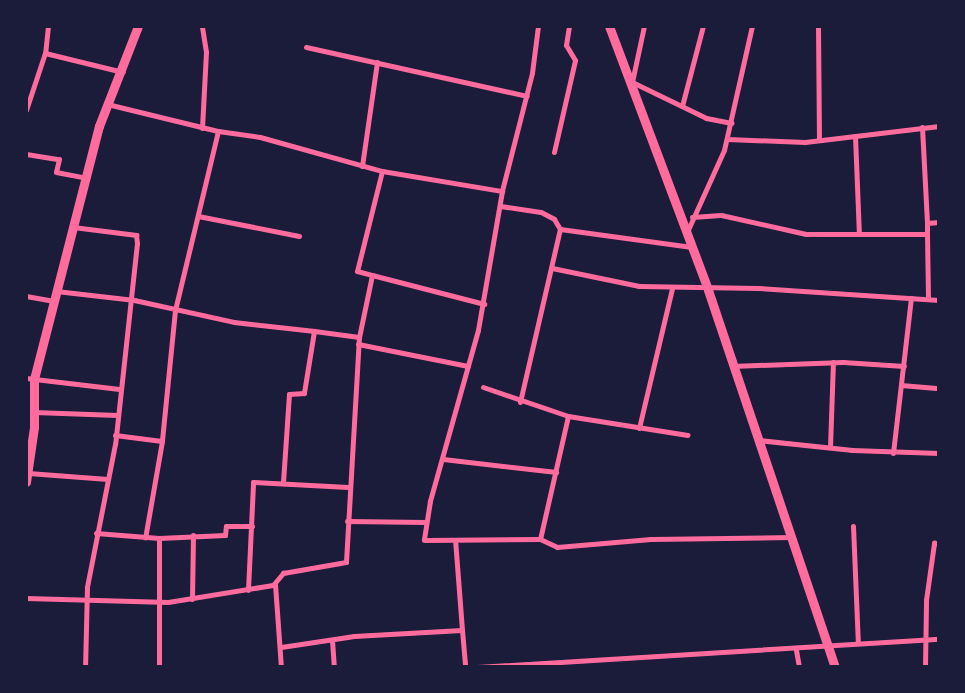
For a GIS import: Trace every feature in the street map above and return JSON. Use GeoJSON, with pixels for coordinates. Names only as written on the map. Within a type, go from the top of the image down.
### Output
{"type":"FeatureCollection","features":[{"type":"Feature","properties":{"kind":"street"},"geometry":{"type":"LineString","coordinates":[[26,110],[45,52],[48,26]]}},
{"type":"Feature","properties":{"kind":"street"},"geometry":{"type":"LineString","coordinates":[[108,480],[27,478],[34,412],[30,378],[107,104],[124,72],[138,26]]}},
{"type":"Feature","properties":{"kind":"street"},"geometry":{"type":"LineString","coordinates":[[202,26],[206,52],[202,128]]}},
{"type":"Feature","properties":{"kind":"street"},"geometry":{"type":"LineString","coordinates":[[538,26],[527,96],[502,192],[484,304],[426,522],[424,540],[540,538],[557,547],[650,539],[792,537]]}},
{"type":"Feature","properties":{"kind":"street"},"geometry":{"type":"LineString","coordinates":[[554,152],[575,60],[566,45],[569,26]]}},
{"type":"Feature","properties":{"kind":"street"},"geometry":{"type":"LineString","coordinates":[[609,26],[708,290],[731,366],[792,537],[835,667]]}},
{"type":"Feature","properties":{"kind":"street"},"geometry":{"type":"LineString","coordinates":[[632,85],[644,26]]}},
{"type":"Feature","properties":{"kind":"street"},"geometry":{"type":"LineString","coordinates":[[682,106],[702,26]]}},
{"type":"Feature","properties":{"kind":"street"},"geometry":{"type":"LineString","coordinates":[[687,233],[692,217],[727,139],[752,26]]}},
{"type":"Feature","properties":{"kind":"street"},"geometry":{"type":"LineString","coordinates":[[818,26],[819,140]]}},
{"type":"Feature","properties":{"kind":"street"},"geometry":{"type":"LineString","coordinates":[[306,47],[527,96]]}},
{"type":"Feature","properties":{"kind":"street"},"geometry":{"type":"LineString","coordinates":[[45,52],[124,72]]}},
{"type":"Feature","properties":{"kind":"street"},"geometry":{"type":"LineString","coordinates":[[362,166],[377,62]]}},
{"type":"Feature","properties":{"kind":"street"},"geometry":{"type":"LineString","coordinates":[[632,85],[708,119],[732,123]]}},
{"type":"Feature","properties":{"kind":"street"},"geometry":{"type":"LineString","coordinates":[[107,104],[202,128],[260,137],[382,172],[502,192]]}},
{"type":"Feature","properties":{"kind":"street"},"geometry":{"type":"LineString","coordinates":[[727,139],[819,140],[939,126]]}},
{"type":"Feature","properties":{"kind":"street"},"geometry":{"type":"LineString","coordinates":[[922,127],[927,223],[928,299]]}},
{"type":"Feature","properties":{"kind":"street"},"geometry":{"type":"LineString","coordinates":[[146,538],[162,441],[175,310],[218,131]]}},
{"type":"Feature","properties":{"kind":"street"},"geometry":{"type":"LineString","coordinates":[[855,136],[859,234]]}},
{"type":"Feature","properties":{"kind":"street"},"geometry":{"type":"LineString","coordinates":[[26,154],[59,159],[56,172],[86,178]]}},
{"type":"Feature","properties":{"kind":"street"},"geometry":{"type":"LineString","coordinates":[[382,172],[357,271],[484,304]]}},
{"type":"Feature","properties":{"kind":"street"},"geometry":{"type":"LineString","coordinates":[[500,206],[541,212],[554,219],[560,229],[520,402]]}},
{"type":"Feature","properties":{"kind":"street"},"geometry":{"type":"LineString","coordinates":[[692,217],[721,215],[780,230],[859,234],[927,234]]}},
{"type":"Feature","properties":{"kind":"street"},"geometry":{"type":"LineString","coordinates":[[198,216],[300,236]]}},
{"type":"Feature","properties":{"kind":"street"},"geometry":{"type":"LineString","coordinates":[[927,223],[939,222]]}},
{"type":"Feature","properties":{"kind":"street"},"geometry":{"type":"LineString","coordinates":[[72,226],[136,235],[134,300],[119,389],[116,435],[96,533],[87,600],[85,667]]}},
{"type":"Feature","properties":{"kind":"street"},"geometry":{"type":"LineString","coordinates":[[560,229],[692,247]]}},
{"type":"Feature","properties":{"kind":"street"},"geometry":{"type":"LineString","coordinates":[[552,268],[608,282],[672,288],[708,290],[758,288],[939,300]]}},
{"type":"Feature","properties":{"kind":"street"},"geometry":{"type":"LineString","coordinates":[[26,598],[159,602],[192,599],[275,584],[283,573],[346,562],[348,487],[358,344],[372,275]]}},
{"type":"Feature","properties":{"kind":"street"},"geometry":{"type":"LineString","coordinates":[[639,428],[672,288]]}},
{"type":"Feature","properties":{"kind":"street"},"geometry":{"type":"LineString","coordinates":[[56,291],[134,300],[175,310],[359,337]]}},
{"type":"Feature","properties":{"kind":"street"},"geometry":{"type":"LineString","coordinates":[[26,296],[53,301]]}},
{"type":"Feature","properties":{"kind":"street"},"geometry":{"type":"LineString","coordinates":[[893,453],[911,298]]}},
{"type":"Feature","properties":{"kind":"street"},"geometry":{"type":"LineString","coordinates":[[283,483],[288,394],[304,393],[314,331]]}},
{"type":"Feature","properties":{"kind":"street"},"geometry":{"type":"LineString","coordinates":[[358,344],[468,366]]}},
{"type":"Feature","properties":{"kind":"street"},"geometry":{"type":"LineString","coordinates":[[731,366],[833,362],[904,366]]}},
{"type":"Feature","properties":{"kind":"street"},"geometry":{"type":"LineString","coordinates":[[830,447],[833,362]]}},
{"type":"Feature","properties":{"kind":"street"},"geometry":{"type":"LineString","coordinates":[[30,378],[119,389]]}},
{"type":"Feature","properties":{"kind":"street"},"geometry":{"type":"LineString","coordinates":[[901,385],[939,388]]}},
{"type":"Feature","properties":{"kind":"street"},"geometry":{"type":"LineString","coordinates":[[483,387],[510,394],[520,402],[568,416],[688,435]]}},
{"type":"Feature","properties":{"kind":"street"},"geometry":{"type":"LineString","coordinates":[[34,412],[117,415]]}},
{"type":"Feature","properties":{"kind":"street"},"geometry":{"type":"LineString","coordinates":[[540,538],[568,416]]}},
{"type":"Feature","properties":{"kind":"street"},"geometry":{"type":"LineString","coordinates":[[116,435],[162,441]]}},
{"type":"Feature","properties":{"kind":"street"},"geometry":{"type":"LineString","coordinates":[[758,440],[893,453],[939,453]]}},
{"type":"Feature","properties":{"kind":"street"},"geometry":{"type":"LineString","coordinates":[[443,459],[556,472]]}},
{"type":"Feature","properties":{"kind":"street"},"geometry":{"type":"LineString","coordinates":[[248,590],[254,482],[348,487]]}},
{"type":"Feature","properties":{"kind":"street"},"geometry":{"type":"LineString","coordinates":[[347,521],[426,522]]}},
{"type":"Feature","properties":{"kind":"street"},"geometry":{"type":"LineString","coordinates":[[96,533],[159,538],[225,535],[226,526],[252,526]]}},
{"type":"Feature","properties":{"kind":"street"},"geometry":{"type":"LineString","coordinates":[[853,526],[858,643]]}},
{"type":"Feature","properties":{"kind":"street"},"geometry":{"type":"LineString","coordinates":[[192,599],[193,535]]}},
{"type":"Feature","properties":{"kind":"street"},"geometry":{"type":"LineString","coordinates":[[159,538],[159,667]]}},
{"type":"Feature","properties":{"kind":"street"},"geometry":{"type":"LineString","coordinates":[[455,540],[465,667]]}},
{"type":"Feature","properties":{"kind":"street"},"geometry":{"type":"LineString","coordinates":[[924,667],[924,638],[934,543],[939,544]]}},
{"type":"Feature","properties":{"kind":"street"},"geometry":{"type":"LineString","coordinates":[[275,584],[281,667]]}},
{"type":"Feature","properties":{"kind":"street"},"geometry":{"type":"LineString","coordinates":[[281,647],[332,640],[462,630]]}},
{"type":"Feature","properties":{"kind":"street"},"geometry":{"type":"LineString","coordinates":[[477,667],[580,660],[796,650],[858,643],[924,638],[939,639]]}},
{"type":"Feature","properties":{"kind":"street"},"geometry":{"type":"LineString","coordinates":[[332,640],[334,667]]}},
{"type":"Feature","properties":{"kind":"street"},"geometry":{"type":"LineString","coordinates":[[796,650],[799,667]]}},
{"type":"Feature","properties":{"kind":"street"},"geometry":{"type":"LineString","coordinates":[[580,660],[581,667]]}}]}
